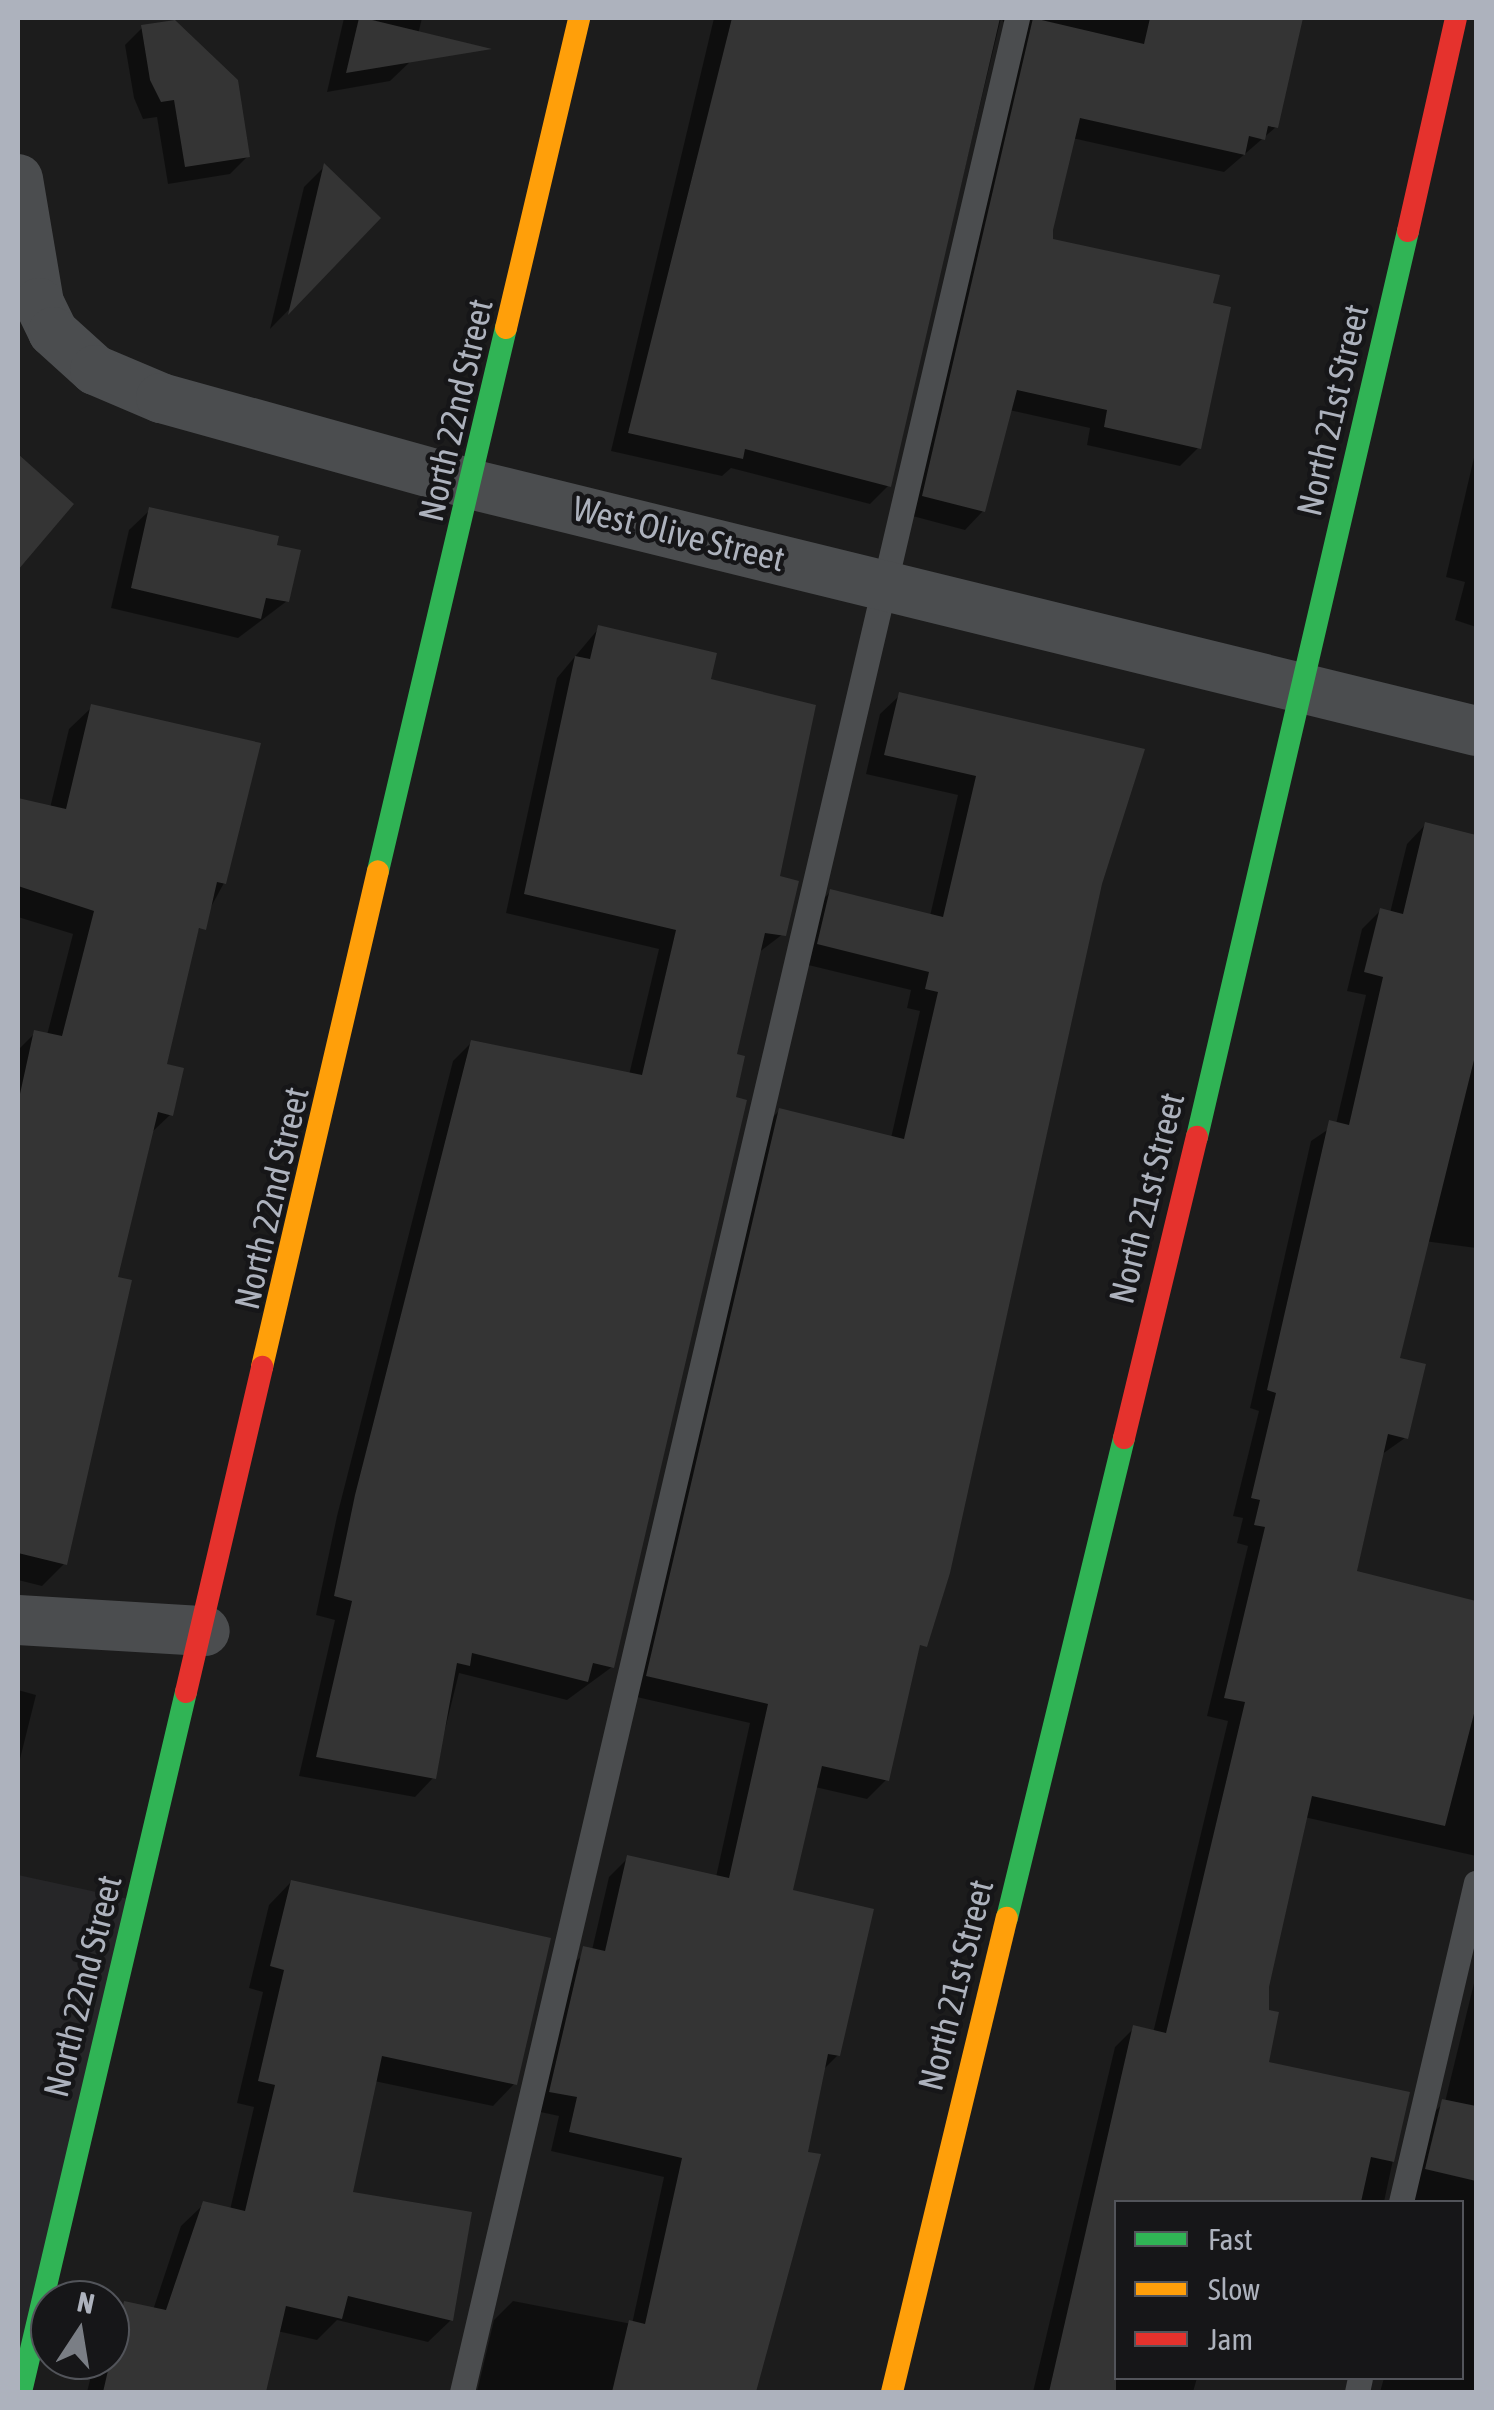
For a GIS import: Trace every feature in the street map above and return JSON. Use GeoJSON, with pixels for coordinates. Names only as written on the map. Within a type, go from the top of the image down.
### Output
{"type":"FeatureCollection","features":[{"type":"Feature","properties":{"kind":"street","name":"North 22nd Street"},"geometry":{"type":"LineString","coordinates":[[21,2392],[205,1631],[474,485],[579,18]]}},
{"type":"Feature","properties":{"kind":"street","name":"North 21st Street"},"geometry":{"type":"LineString","coordinates":[[892,2392],[1305,689],[1456,18]]}},
{"type":"Feature","properties":{"kind":"street","name":"West Olive Street"},"geometry":{"type":"LineString","coordinates":[[18,179],[39,303],[70,352],[95,370],[224,420],[1476,732]]}},
{"type":"Feature","properties":{"kind":"street"},"geometry":{"type":"LineString","coordinates":[[18,1620],[205,1631]]}},
{"type":"Feature","properties":{"kind":"lane"},"geometry":{"type":"LineString","coordinates":[[462,2392],[881,582],[1017,18]]}},
{"type":"Feature","properties":{"kind":"lane"},"geometry":{"type":"LineString","coordinates":[[1402,2200],[1476,1883]]}},
{"type":"Feature","properties":{"kind":"shaded area"},"geometry":{"type":"Polygon","coordinates":[[[18,1875],[138,1901],[45,2280],[30,2280],[30,2343],[18,2392],[18,1875]]]}},
{"type":"Feature","properties":{"kind":"building"},"geometry":{"type":"Polygon","coordinates":[[[359,18],[364,18],[492,49],[346,73],[359,18]]]}},
{"type":"Feature","properties":{"kind":"building"},"geometry":{"type":"Polygon","coordinates":[[[732,18],[1000,18],[891,487],[745,449],[743,459],[628,433],[732,18]]]}},
{"type":"Feature","properties":{"kind":"building"},"geometry":{"type":"Polygon","coordinates":[[[1033,18],[1144,44],[1150,18],[1303,18],[1278,128],[1268,126],[1265,140],[1249,136],[1245,155],[1080,118],[1053,230],[1053,239],[1220,275],[1213,303],[1231,307],[1201,449],[1104,427],[1107,410],[1017,390],[985,512],[922,496],[1033,18]]]}},
{"type":"Feature","properties":{"kind":"building"},"geometry":{"type":"Polygon","coordinates":[[[175,20],[238,80],[250,157],[185,167],[174,100],[161,102],[150,80],[141,25],[175,20]]]}},
{"type":"Feature","properties":{"kind":"building"},"geometry":{"type":"Polygon","coordinates":[[[324,163],[381,218],[288,315],[324,163]]]}},
{"type":"Feature","properties":{"kind":"building"},"geometry":{"type":"Polygon","coordinates":[[[18,454],[74,504],[18,570],[18,454]]]}},
{"type":"Feature","properties":{"kind":"building"},"geometry":{"type":"Polygon","coordinates":[[[149,507],[279,536],[277,545],[301,550],[289,602],[266,598],[261,619],[131,588],[149,507]]]}},
{"type":"Feature","properties":{"kind":"building"},"geometry":{"type":"Polygon","coordinates":[[[598,625],[717,653],[711,679],[816,705],[780,876],[799,881],[786,936],[765,933],[737,1054],[745,1056],[736,1097],[747,1100],[614,1668],[593,1663],[588,1682],[472,1653],[470,1666],[457,1663],[436,1779],[316,1757],[352,1601],[334,1596],[355,1495],[471,1040],[642,1075],[676,930],[524,894],[575,656],[590,659],[598,625]]]}},
{"type":"Feature","properties":{"kind":"building"},"geometry":{"type":"Polygon","coordinates":[[[899,692],[1145,749],[1102,884],[950,1573],[927,1647],[920,1645],[889,1781],[822,1766],[793,1890],[874,1909],[840,2056],[828,2054],[808,2152],[821,2154],[756,2392],[612,2392],[629,2320],[645,2324],[682,2158],[569,2132],[577,2097],[549,2092],[583,1946],[605,1951],[627,1855],[729,1878],[768,1704],[646,1676],[779,1108],[904,1139],[938,992],[925,989],[929,972],[817,944],[830,889],[943,917],[976,776],[884,755],[899,692]]]}},
{"type":"Feature","properties":{"kind":"building"},"geometry":{"type":"Polygon","coordinates":[[[91,704],[261,743],[226,884],[217,882],[206,930],[199,928],[167,1064],[184,1068],[173,1116],[158,1112],[118,1277],[132,1280],[67,1565],[18,1553],[18,1103],[34,1030],[62,1036],[94,911],[18,886],[18,798],[66,809],[91,704]]]}},
{"type":"Feature","properties":{"kind":"building"},"geometry":{"type":"Polygon","coordinates":[[[1425,822],[1476,835],[1476,1052],[1400,1358],[1426,1364],[1408,1439],[1388,1434],[1357,1571],[1476,1601],[1476,1706],[1445,1826],[1312,1796],[1269,1987],[1269,2010],[1279,2012],[1269,2062],[1410,2092],[1394,2162],[1371,2157],[1361,2200],[1114,2200],[1116,2392],[1049,2392],[1133,2025],[1166,2033],[1196,1908],[1245,1702],[1224,1698],[1265,1527],[1254,1525],[1260,1500],[1251,1498],[1276,1393],[1267,1390],[1329,1120],[1349,1125],[1383,977],[1364,972],[1380,908],[1403,914],[1425,822]]]}},
{"type":"Feature","properties":{"kind":"building"},"geometry":{"type":"Polygon","coordinates":[[[291,1880],[551,1938],[517,2085],[382,2056],[353,2192],[472,2212],[453,2321],[348,2296],[342,2319],[286,2306],[266,2392],[103,2392],[106,2380],[130,2380],[130,2302],[166,2310],[203,2201],[245,2211],[275,2085],[258,2081],[284,1970],[270,1966],[291,1880]]]}},
{"type":"Feature","properties":{"kind":"building"},"geometry":{"type":"Polygon","coordinates":[[[1442,2099],[1476,2106],[1476,2181],[1425,2169],[1442,2099]]]}},
{"type":"Feature","properties":{"kind":"traffic: fast"},"geometry":{"type":"LineString","coordinates":[[1197,1137],[1408,231]]}},
{"type":"Feature","properties":{"kind":"traffic: fast"},"geometry":{"type":"LineString","coordinates":[[378,871],[506,328]]}},
{"type":"Feature","properties":{"kind":"traffic: fast"},"geometry":{"type":"LineString","coordinates":[[1007,1918],[1124,1438]]}},
{"type":"Feature","properties":{"kind":"traffic: fast"},"geometry":{"type":"LineString","coordinates":[[21,2392],[186,1692]]}},
{"type":"Feature","properties":{"kind":"traffic: slow"},"geometry":{"type":"LineString","coordinates":[[506,328],[579,18]]}},
{"type":"Feature","properties":{"kind":"traffic: slow"},"geometry":{"type":"LineString","coordinates":[[262,1367],[378,871]]}},
{"type":"Feature","properties":{"kind":"traffic: slow"},"geometry":{"type":"LineString","coordinates":[[892,2392],[1007,1918]]}},
{"type":"Feature","properties":{"kind":"traffic: jam"},"geometry":{"type":"LineString","coordinates":[[1408,231],[1456,18]]}},
{"type":"Feature","properties":{"kind":"traffic: jam"},"geometry":{"type":"LineString","coordinates":[[1124,1438],[1197,1137]]}},
{"type":"Feature","properties":{"kind":"traffic: jam"},"geometry":{"type":"LineString","coordinates":[[186,1692],[262,1367]]}}]}
